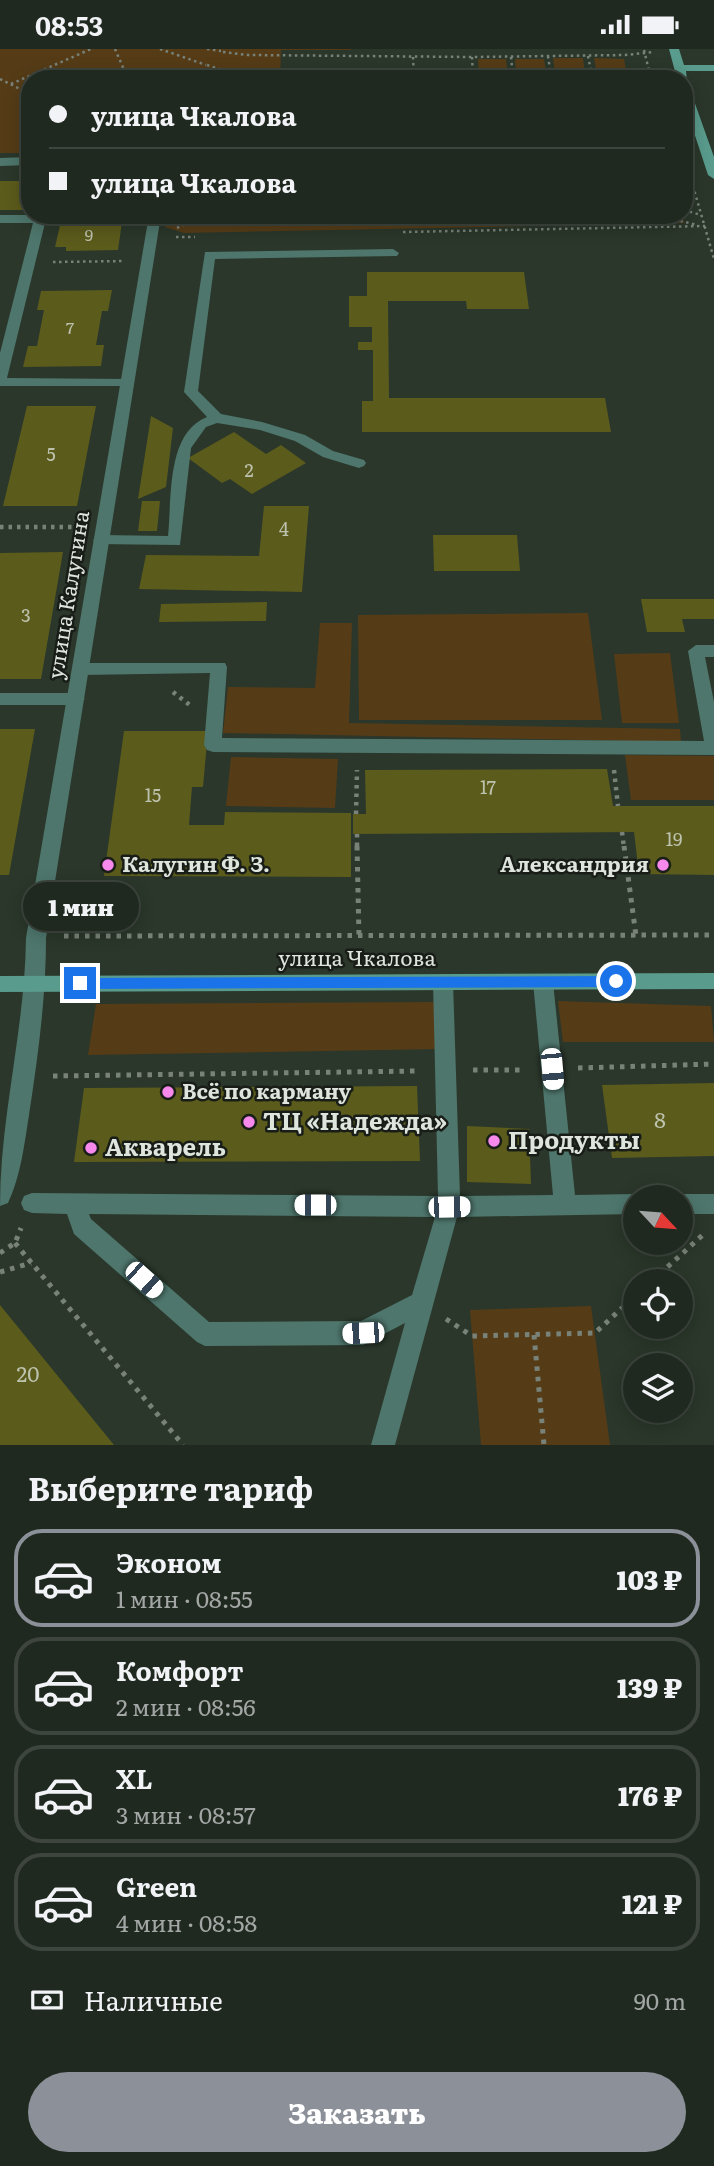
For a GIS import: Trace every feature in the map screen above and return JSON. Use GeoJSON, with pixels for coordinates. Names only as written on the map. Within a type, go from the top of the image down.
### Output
{"type":"FeatureCollection","features":[{"type":"Feature","properties":{"kind":"main road"},"geometry":{"type":"LineString","coordinates":[[674,51],[680,70]]}},
{"type":"Feature","properties":{"kind":"main road"},"geometry":{"type":"LineString","coordinates":[[693,74],[714,68]]}},
{"type":"Feature","properties":{"kind":"main road"},"geometry":{"type":"LineString","coordinates":[[693,104],[709,144],[714,175]]}},
{"type":"Feature","properties":{"kind":"main road","name":"улица Чкалова"},"geometry":{"type":"LineString","coordinates":[[0,983],[714,981]]}},
{"type":"Feature","properties":{"kind":"street"},"geometry":{"type":"LineString","coordinates":[[0,162],[21,161]]}},
{"type":"Feature","properties":{"kind":"street"},"geometry":{"type":"LineString","coordinates":[[0,219],[21,219]]}},
{"type":"Feature","properties":{"kind":"street"},"geometry":{"type":"LineString","coordinates":[[39,224],[0,381],[127,383]]}},
{"type":"Feature","properties":{"kind":"street","name":"улица Калугина"},"geometry":{"type":"LineString","coordinates":[[0,1196],[37,983],[36,938],[154,224]]}},
{"type":"Feature","properties":{"kind":"street"},"geometry":{"type":"LineString","coordinates":[[216,418],[191,392],[209,255],[393,253]]}},
{"type":"Feature","properties":{"kind":"street"},"geometry":{"type":"LineString","coordinates":[[101,540],[175,541],[184,448],[201,424],[216,418],[238,420],[300,438],[328,454],[359,463]]}},
{"type":"Feature","properties":{"kind":"street"},"geometry":{"type":"LineString","coordinates":[[81,669],[219,667],[213,745],[714,748],[696,651],[714,651]]}},
{"type":"Feature","properties":{"kind":"street"},"geometry":{"type":"LineString","coordinates":[[0,698],[76,699]]}},
{"type":"Feature","properties":{"kind":"street"},"geometry":{"type":"LineString","coordinates":[[383,1445],[449,1207],[443,982]]}},
{"type":"Feature","properties":{"kind":"street"},"geometry":{"type":"LineString","coordinates":[[543,982],[565,1205]]}},
{"type":"Feature","properties":{"kind":"street"},"geometry":{"type":"LineString","coordinates":[[32,1203],[449,1207],[623,1205]]}},
{"type":"Feature","properties":{"kind":"street"},"geometry":{"type":"LineString","coordinates":[[74,1203],[82,1226],[205,1334],[363,1333],[425,1293]]}},
{"type":"Feature","properties":{"kind":"street"},"geometry":{"type":"LineString","coordinates":[[693,1204],[714,1203]]}},
{"type":"Feature","properties":{"kind":"path"},"geometry":{"type":"LineString","coordinates":[[42,70],[90,49]]}},
{"type":"Feature","properties":{"kind":"path"},"geometry":{"type":"LineString","coordinates":[[115,49],[124,70]]}},
{"type":"Feature","properties":{"kind":"path"},"geometry":{"type":"LineString","coordinates":[[160,49],[221,70]]}},
{"type":"Feature","properties":{"kind":"path"},"geometry":{"type":"LineString","coordinates":[[206,49],[248,55],[413,57],[588,56],[625,55],[644,50],[674,51]]}},
{"type":"Feature","properties":{"kind":"path"},"geometry":{"type":"LineString","coordinates":[[644,50],[649,70]]}},
{"type":"Feature","properties":{"kind":"path"},"geometry":{"type":"LineString","coordinates":[[548,56],[550,70]]}},
{"type":"Feature","properties":{"kind":"path"},"geometry":{"type":"LineString","coordinates":[[588,56],[591,70]]}},
{"type":"Feature","properties":{"kind":"path"},"geometry":{"type":"LineString","coordinates":[[413,57],[414,70]]}},
{"type":"Feature","properties":{"kind":"path"},"geometry":{"type":"LineString","coordinates":[[472,57],[473,70]]}},
{"type":"Feature","properties":{"kind":"path"},"geometry":{"type":"LineString","coordinates":[[511,57],[512,70]]}},
{"type":"Feature","properties":{"kind":"path"},"geometry":{"type":"LineString","coordinates":[[0,79],[21,90]]}},
{"type":"Feature","properties":{"kind":"path"},"geometry":{"type":"LineString","coordinates":[[10,84],[21,79]]}},
{"type":"Feature","properties":{"kind":"path"},"geometry":{"type":"LineString","coordinates":[[693,185],[714,259]]}},
{"type":"Feature","properties":{"kind":"path"},"geometry":{"type":"LineString","coordinates":[[693,212],[702,215]]}},
{"type":"Feature","properties":{"kind":"path"},"geometry":{"type":"LineString","coordinates":[[693,223],[705,226]]}},
{"type":"Feature","properties":{"kind":"path"},"geometry":{"type":"LineString","coordinates":[[401,233],[705,226]]}},
{"type":"Feature","properties":{"kind":"path"},"geometry":{"type":"LineString","coordinates":[[151,239],[194,237]]}},
{"type":"Feature","properties":{"kind":"path"},"geometry":{"type":"LineString","coordinates":[[29,262],[120,261]]}},
{"type":"Feature","properties":{"kind":"path"},"geometry":{"type":"LineString","coordinates":[[0,527],[82,527]]}},
{"type":"Feature","properties":{"kind":"path"},"geometry":{"type":"LineString","coordinates":[[142,667],[214,725]]}},
{"type":"Feature","properties":{"kind":"path"},"geometry":{"type":"LineString","coordinates":[[356,814],[358,744]]}},
{"type":"Feature","properties":{"kind":"path"},"geometry":{"type":"LineString","coordinates":[[611,748],[618,806]]}},
{"type":"Feature","properties":{"kind":"path"},"geometry":{"type":"LineString","coordinates":[[622,832],[636,936]]}},
{"type":"Feature","properties":{"kind":"path"},"geometry":{"type":"LineString","coordinates":[[357,834],[359,936]]}},
{"type":"Feature","properties":{"kind":"path"},"geometry":{"type":"LineString","coordinates":[[36,938],[714,935]]}},
{"type":"Feature","properties":{"kind":"path"},"geometry":{"type":"LineString","coordinates":[[49,1076],[446,1071],[714,1064]]}},
{"type":"Feature","properties":{"kind":"path"},"geometry":{"type":"LineString","coordinates":[[665,1269],[714,1225]]}},
{"type":"Feature","properties":{"kind":"path"},"geometry":{"type":"LineString","coordinates":[[15,1243],[183,1445]]}},
{"type":"Feature","properties":{"kind":"path"},"geometry":{"type":"LineString","coordinates":[[0,1272],[31,1263]]}},
{"type":"Feature","properties":{"kind":"path"},"geometry":{"type":"LineString","coordinates":[[425,1293],[472,1336],[594,1333],[623,1307]]}},
{"type":"Feature","properties":{"kind":"path"},"geometry":{"type":"LineString","coordinates":[[534,1335],[544,1445]]}},
{"type":"Feature","properties":{"kind":"shaded area"},"geometry":{"type":"Polygon","coordinates":[[[0,49],[351,49],[281,50],[280,70],[21,70],[21,153],[0,153],[0,49]]]}},
{"type":"Feature","properties":{"kind":"shaded area"},"geometry":{"type":"Polygon","coordinates":[[[553,58],[583,58],[584,70],[554,70],[553,58]]]}},
{"type":"Feature","properties":{"kind":"shaded area"},"geometry":{"type":"Polygon","coordinates":[[[594,58],[624,59],[626,70],[596,70],[594,58]]]}},
{"type":"Feature","properties":{"kind":"shaded area"},"geometry":{"type":"Polygon","coordinates":[[[478,59],[506,59],[507,70],[479,70],[478,59]]]}},
{"type":"Feature","properties":{"kind":"shaded area"},"geometry":{"type":"Polygon","coordinates":[[[515,59],[544,59],[546,70],[516,70],[515,59]]]}},
{"type":"Feature","properties":{"kind":"shaded area"},"geometry":{"type":"Polygon","coordinates":[[[165,224],[634,224],[184,233],[165,227],[165,224]]]}},
{"type":"Feature","properties":{"kind":"shaded area"},"geometry":{"type":"Polygon","coordinates":[[[588,613],[602,720],[359,720],[358,615],[588,613]]]}},
{"type":"Feature","properties":{"kind":"shaded area"},"geometry":{"type":"Polygon","coordinates":[[[320,623],[352,623],[349,723],[680,729],[681,742],[223,733],[228,687],[315,688],[320,623]]]}},
{"type":"Feature","properties":{"kind":"shaded area"},"geometry":{"type":"Polygon","coordinates":[[[670,653],[679,723],[622,723],[614,654],[670,653]]]}},
{"type":"Feature","properties":{"kind":"shaded area"},"geometry":{"type":"Polygon","coordinates":[[[625,755],[714,756],[714,800],[631,800],[625,755]]]}},
{"type":"Feature","properties":{"kind":"shaded area"},"geometry":{"type":"Polygon","coordinates":[[[231,757],[338,759],[335,808],[226,806],[231,757]]]}},
{"type":"Feature","properties":{"kind":"shaded area"},"geometry":{"type":"Polygon","coordinates":[[[558,1001],[711,1006],[714,1042],[563,1042],[558,1001]]]}},
{"type":"Feature","properties":{"kind":"shaded area"},"geometry":{"type":"Polygon","coordinates":[[[437,1002],[439,1049],[88,1055],[96,1004],[437,1002]]]}},
{"type":"Feature","properties":{"kind":"shaded area"},"geometry":{"type":"Polygon","coordinates":[[[591,1306],[610,1445],[481,1445],[470,1310],[591,1306]]]}},
{"type":"Feature","properties":{"kind":"building"},"geometry":{"type":"Polygon","coordinates":[[[0,181],[21,181],[21,210],[0,210],[0,181]]]}},
{"type":"Feature","properties":{"kind":"building"},"geometry":{"type":"Polygon","coordinates":[[[60,224],[122,224],[118,250],[66,251],[66,247],[55,247],[60,224]]]}},
{"type":"Feature","properties":{"kind":"building"},"geometry":{"type":"Polygon","coordinates":[[[367,272],[524,272],[529,309],[467,309],[466,301],[388,301],[389,398],[605,398],[611,432],[362,432],[362,401],[373,401],[373,350],[358,350],[358,342],[372,342],[372,327],[349,327],[349,296],[367,296],[367,272]]]}},
{"type":"Feature","properties":{"kind":"building"},"geometry":{"type":"Polygon","coordinates":[[[112,290],[108,311],[102,311],[96,345],[104,345],[101,366],[23,367],[28,346],[37,346],[44,310],[37,310],[41,291],[112,290]]]}},
{"type":"Feature","properties":{"kind":"building"},"geometry":{"type":"Polygon","coordinates":[[[27,406],[96,406],[77,506],[3,506],[27,406]]]}},
{"type":"Feature","properties":{"kind":"building"},"geometry":{"type":"Polygon","coordinates":[[[151,416],[173,428],[166,487],[138,499],[151,416]]]}},
{"type":"Feature","properties":{"kind":"building"},"geometry":{"type":"Polygon","coordinates":[[[234,432],[266,454],[281,445],[306,463],[252,494],[230,479],[222,483],[188,458],[234,432]]]}},
{"type":"Feature","properties":{"kind":"building"},"geometry":{"type":"Polygon","coordinates":[[[142,501],[160,501],[157,531],[138,531],[142,501]]]}},
{"type":"Feature","properties":{"kind":"building"},"geometry":{"type":"Polygon","coordinates":[[[264,506],[309,506],[302,592],[139,589],[146,555],[259,556],[264,506]]]}},
{"type":"Feature","properties":{"kind":"building"},"geometry":{"type":"Polygon","coordinates":[[[433,535],[517,535],[520,571],[434,571],[433,535]]]}},
{"type":"Feature","properties":{"kind":"building"},"geometry":{"type":"Polygon","coordinates":[[[63,552],[41,679],[0,679],[0,553],[63,552]]]}},
{"type":"Feature","properties":{"kind":"building"},"geometry":{"type":"Polygon","coordinates":[[[641,599],[714,599],[714,619],[682,619],[685,632],[647,632],[641,599]]]}},
{"type":"Feature","properties":{"kind":"building"},"geometry":{"type":"Polygon","coordinates":[[[267,602],[266,621],[159,622],[161,604],[267,602]]]}},
{"type":"Feature","properties":{"kind":"building"},"geometry":{"type":"Polygon","coordinates":[[[0,729],[35,729],[9,875],[0,875],[0,729]]]}},
{"type":"Feature","properties":{"kind":"building"},"geometry":{"type":"Polygon","coordinates":[[[124,731],[208,731],[203,787],[192,787],[189,825],[224,825],[225,812],[351,813],[351,877],[104,876],[124,731]]]}},
{"type":"Feature","properties":{"kind":"building"},"geometry":{"type":"Polygon","coordinates":[[[607,769],[613,806],[714,806],[714,875],[639,874],[634,832],[353,834],[353,814],[366,814],[365,770],[607,769]]]}},
{"type":"Feature","properties":{"kind":"building"},"geometry":{"type":"Polygon","coordinates":[[[714,1083],[714,1156],[612,1158],[602,1085],[714,1083]]]}},
{"type":"Feature","properties":{"kind":"building","name":"ТЦ «Надежда»"},"geometry":{"type":"Polygon","coordinates":[[[417,1086],[420,1161],[74,1162],[84,1088],[417,1086]]]}},
{"type":"Feature","properties":{"kind":"building"},"geometry":{"type":"Polygon","coordinates":[[[467,1126],[529,1129],[531,1184],[467,1182],[467,1126]]]}},
{"type":"Feature","properties":{"kind":"building"},"geometry":{"type":"Polygon","coordinates":[[[0,1305],[114,1445],[0,1445],[0,1305]]]}},
{"type":"Feature","properties":{"kind":"place","name":"Калугин Ф. З."},"geometry":{"type":"Point","coordinates":[108,865]}},
{"type":"Feature","properties":{"kind":"place","name":"Александрия"},"geometry":{"type":"Point","coordinates":[663,865]}},
{"type":"Feature","properties":{"kind":"place","name":"Всё по карману"},"geometry":{"type":"Point","coordinates":[168,1092]}},
{"type":"Feature","properties":{"kind":"place","name":"ТЦ «Надежда»"},"geometry":{"type":"Point","coordinates":[249,1122]}},
{"type":"Feature","properties":{"kind":"place","name":"Продукты"},"geometry":{"type":"Point","coordinates":[494,1141]}},
{"type":"Feature","properties":{"kind":"place","name":"Акварель"},"geometry":{"type":"Point","coordinates":[91,1148]}},
{"type":"Feature","properties":{"kind":"route"},"geometry":{"type":"LineString","coordinates":[[80,983],[616,981]]}}]}
